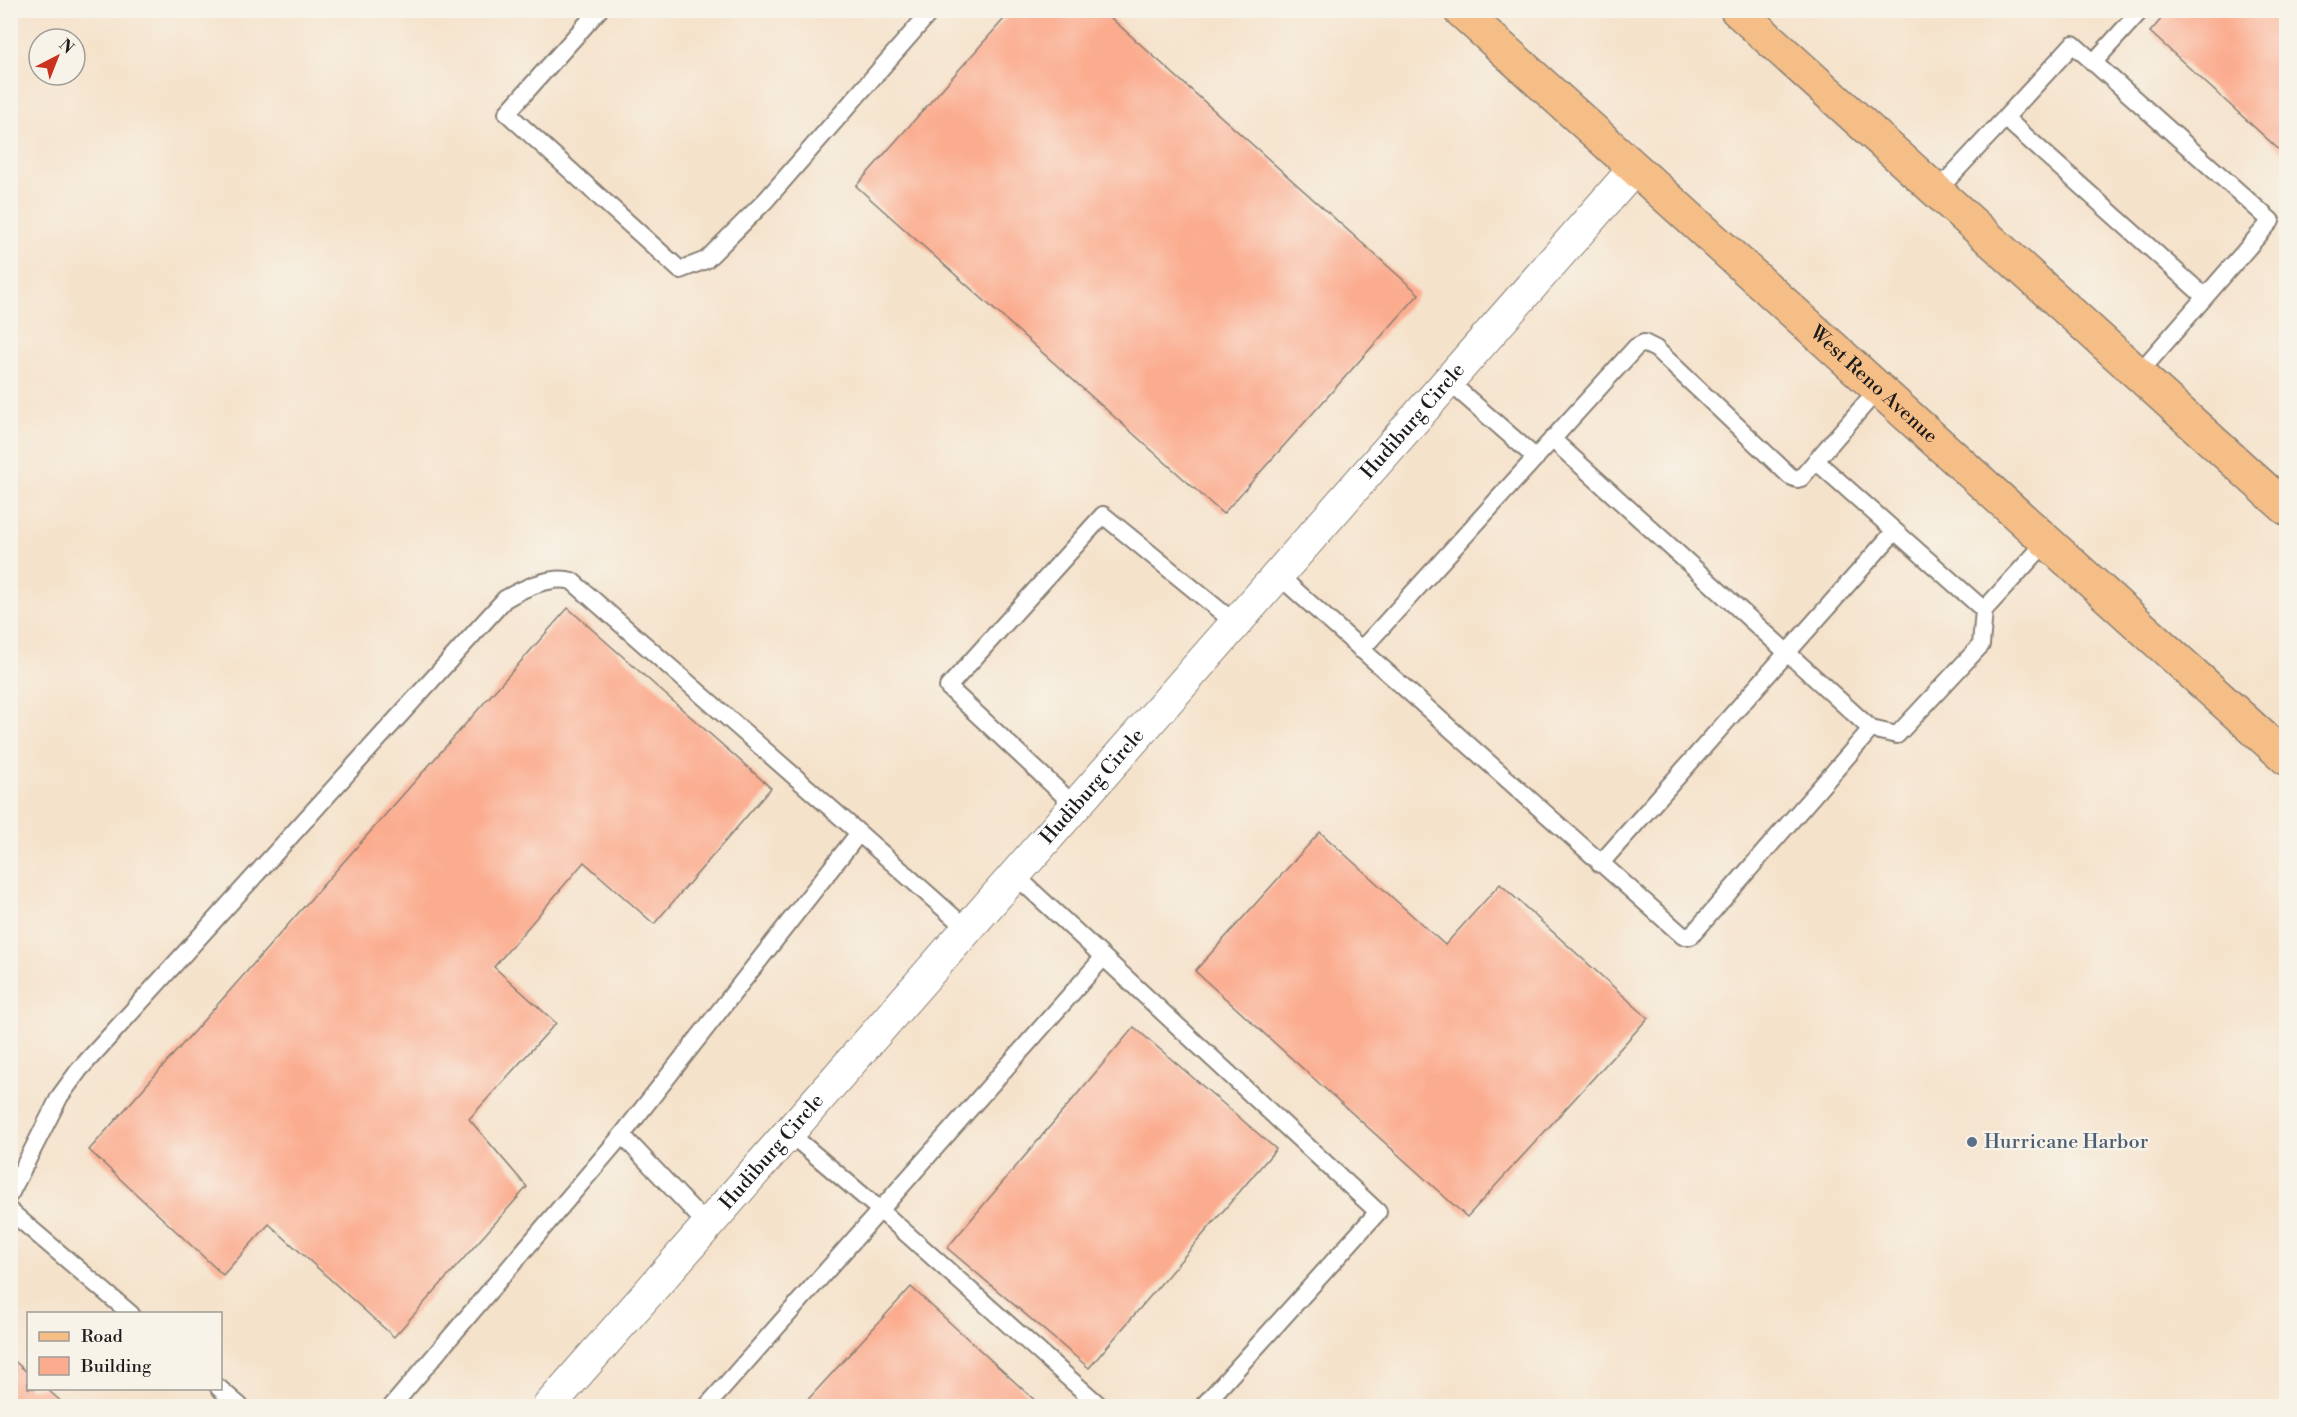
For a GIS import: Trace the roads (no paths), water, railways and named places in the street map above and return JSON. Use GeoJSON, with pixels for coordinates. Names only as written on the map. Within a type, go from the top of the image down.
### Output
{"type":"FeatureCollection","features":[{"type":"Feature","properties":{"kind":"main road","name":"West Reno Avenue"},"geometry":{"type":"LineString","coordinates":[[1460,10],[2286,758]]}},
{"type":"Feature","properties":{"kind":"main road"},"geometry":{"type":"LineString","coordinates":[[1737,10],[2286,508]]}},
{"type":"Feature","properties":{"kind":"street","name":"Hudiburg Circle"},"geometry":{"type":"LineString","coordinates":[[549,1407],[1634,169]]}},
{"type":"Feature","properties":{"kind":"lane"},"geometry":{"type":"LineString","coordinates":[[599,10],[507,113],[680,270],[706,260],[766,200],[932,10]]}},
{"type":"Feature","properties":{"kind":"lane"},"geometry":{"type":"LineString","coordinates":[[2093,63],[2141,10]]}},
{"type":"Feature","properties":{"kind":"lane"},"geometry":{"type":"LineString","coordinates":[[1937,191],[2073,44],[2271,221],[2138,374]]}},
{"type":"Feature","properties":{"kind":"lane"},"geometry":{"type":"LineString","coordinates":[[2005,118],[2205,297]]}},
{"type":"Feature","properties":{"kind":"lane"},"geometry":{"type":"LineString","coordinates":[[1361,650],[1636,347],[1644,343],[1656,349],[1790,476],[1797,479],[1801,478],[1878,389]]}},
{"type":"Feature","properties":{"kind":"lane"},"geometry":{"type":"LineString","coordinates":[[1448,381],[1536,458]]}},
{"type":"Feature","properties":{"kind":"lane"},"geometry":{"type":"LineString","coordinates":[[1552,439],[1871,729],[1898,735],[1981,645],[1984,610],[2047,541]]}},
{"type":"Feature","properties":{"kind":"lane"},"geometry":{"type":"LineString","coordinates":[[1816,461],[1984,610]]}},
{"type":"Feature","properties":{"kind":"lane"},"geometry":{"type":"LineString","coordinates":[[1075,806],[948,687],[1103,515],[1235,623]]}},
{"type":"Feature","properties":{"kind":"lane"},"geometry":{"type":"LineString","coordinates":[[1600,864],[1894,532]]}},
{"type":"Feature","properties":{"kind":"lane"},"geometry":{"type":"LineString","coordinates":[[1278,575],[1683,936],[1691,936],[1871,729]]}},
{"type":"Feature","properties":{"kind":"lane"},"geometry":{"type":"LineString","coordinates":[[10,1194],[60,1096],[79,1070],[505,599],[519,591],[561,578],[572,581],[967,929]]}},
{"type":"Feature","properties":{"kind":"lane"},"geometry":{"type":"LineString","coordinates":[[392,1407],[622,1135],[859,833]]}},
{"type":"Feature","properties":{"kind":"lane"},"geometry":{"type":"LineString","coordinates":[[1015,875],[1378,1212],[1203,1407]]}},
{"type":"Feature","properties":{"kind":"lane"},"geometry":{"type":"LineString","coordinates":[[707,1407],[1103,958]]}},
{"type":"Feature","properties":{"kind":"lane"},"geometry":{"type":"LineString","coordinates":[[789,1133],[880,1210],[1100,1407]]}},
{"type":"Feature","properties":{"kind":"lane"},"geometry":{"type":"LineString","coordinates":[[622,1135],[708,1226]]}},
{"type":"Feature","properties":{"kind":"lane"},"geometry":{"type":"LineString","coordinates":[[10,1211],[129,1312]]}},
{"type":"Feature","properties":{"kind":"lane"},"geometry":{"type":"LineString","coordinates":[[220,1390],[240,1407]]}},
{"type":"Feature","properties":{"kind":"place","name":"Hurricane Harbor"},"geometry":{"type":"Point","coordinates":[1972,1142]}}]}
